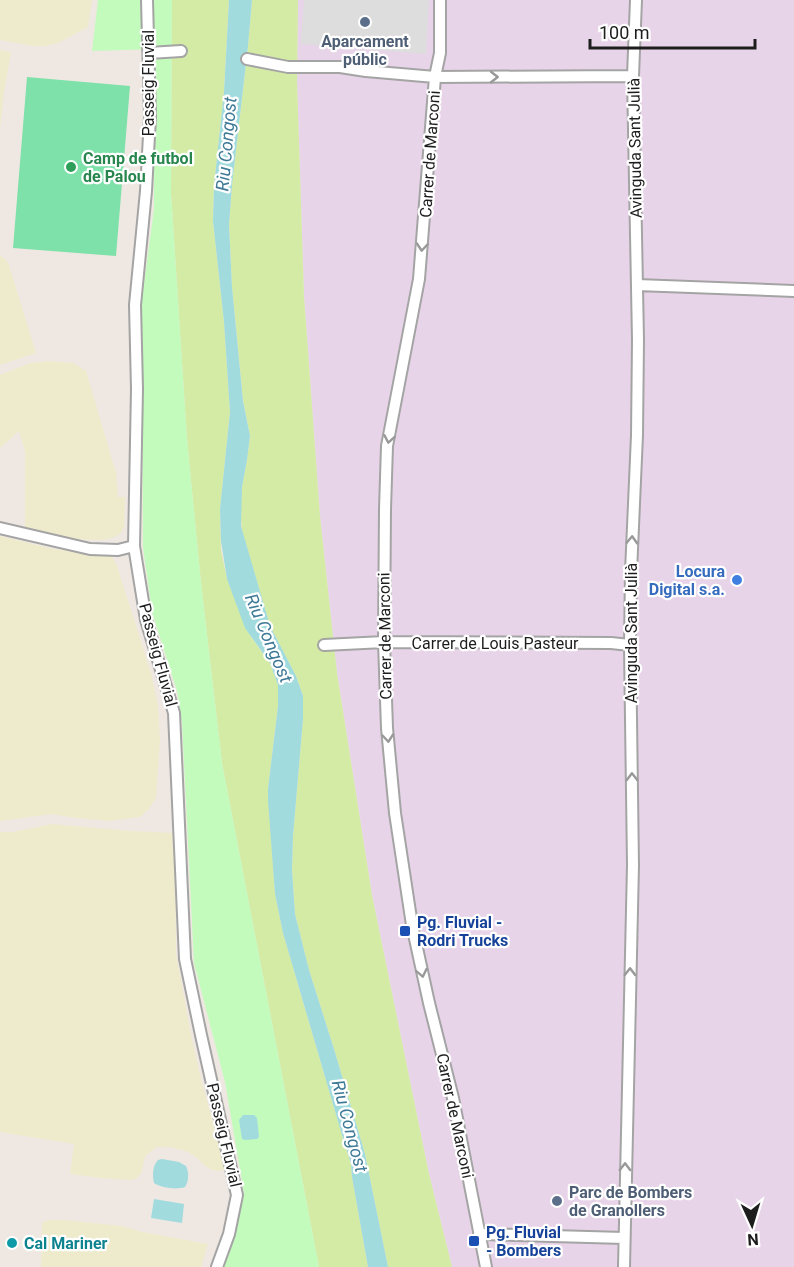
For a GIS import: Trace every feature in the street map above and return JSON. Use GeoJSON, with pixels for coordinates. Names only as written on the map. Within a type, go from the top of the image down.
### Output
{"type":"FeatureCollection","features":[{"type":"Feature","properties":{"kind":"street","name":"Passeig Fluvial"},"geometry":{"type":"LineString","coordinates":[[147,0],[150,117],[146,191],[135,305],[137,389],[134,546],[146,620],[174,713],[185,958],[237,1195],[229,1234],[217,1267]]}},
{"type":"Feature","properties":{"kind":"street","name":"Carrer de Marconi"},"geometry":{"type":"LineString","coordinates":[[440,0],[440,53],[435,77],[419,279],[387,446],[384,642],[387,728],[395,813],[408,903],[429,1003],[453,1098],[486,1267]]}},
{"type":"Feature","properties":{"kind":"street","name":"Avinguda Sant Julià"},"geometry":{"type":"LineString","coordinates":[[624,1267],[633,865],[630,645],[632,529],[637,435],[633,76],[636,0]]}},
{"type":"Feature","properties":{"kind":"street"},"geometry":{"type":"LineString","coordinates":[[149,53],[181,51]]}},
{"type":"Feature","properties":{"kind":"street"},"geometry":{"type":"LineString","coordinates":[[247,59],[288,67],[340,67],[435,77],[633,76]]}},
{"type":"Feature","properties":{"kind":"street"},"geometry":{"type":"LineString","coordinates":[[637,285],[794,291]]}},
{"type":"Feature","properties":{"kind":"street"},"geometry":{"type":"LineString","coordinates":[[0,528],[90,549],[118,550],[134,546]]}},
{"type":"Feature","properties":{"kind":"street","name":"Carrer de Louis Pasteur"},"geometry":{"type":"LineString","coordinates":[[324,645],[384,642],[630,645]]}},
{"type":"Feature","properties":{"kind":"street"},"geometry":{"type":"LineString","coordinates":[[479,1234],[624,1238]]}},
{"type":"Feature","properties":{"kind":"shaded area"},"geometry":{"type":"Polygon","coordinates":[[[0,0],[92,0],[88,27],[58,43],[45,46],[0,40],[0,0]]]}},
{"type":"Feature","properties":{"kind":"shaded area"},"geometry":{"type":"Polygon","coordinates":[[[298,0],[794,0],[794,1267],[452,1267],[429,1174],[372,895],[337,673],[320,516],[304,296],[297,81],[298,0]]]}},
{"type":"Feature","properties":{"kind":"shaded area","name":"Aparcament públic"},"geometry":{"type":"Polygon","coordinates":[[[304,0],[429,0],[426,54],[301,44],[304,0]]]}},
{"type":"Feature","properties":{"kind":"shaded area"},"geometry":{"type":"Polygon","coordinates":[[[0,50],[11,52],[0,129],[0,50]]]}},
{"type":"Feature","properties":{"kind":"shaded area"},"geometry":{"type":"Polygon","coordinates":[[[0,255],[8,262],[36,353],[0,365],[0,255]]]}},
{"type":"Feature","properties":{"kind":"shaded area"},"geometry":{"type":"Polygon","coordinates":[[[49,361],[73,363],[86,371],[116,473],[118,497],[125,497],[124,527],[120,534],[112,538],[72,539],[25,530],[25,451],[19,431],[0,448],[0,375],[30,363],[49,361]]]}},
{"type":"Feature","properties":{"kind":"shaded area"},"geometry":{"type":"Polygon","coordinates":[[[0,536],[53,549],[103,554],[112,557],[117,566],[151,673],[158,705],[160,740],[156,798],[140,817],[109,821],[51,814],[0,821],[0,536]]]}},
{"type":"Feature","properties":{"kind":"shaded area"},"geometry":{"type":"Polygon","coordinates":[[[52,824],[175,833],[176,954],[192,1040],[226,1167],[224,1170],[212,1170],[186,1151],[157,1147],[145,1156],[142,1172],[132,1180],[70,1174],[74,1144],[0,1132],[0,832],[13,832],[52,824]]]}},
{"type":"Feature","properties":{"kind":"shaded area"},"geometry":{"type":"Polygon","coordinates":[[[48,1220],[122,1226],[208,1244],[201,1267],[41,1267],[42,1223],[48,1220]]]}},
{"type":"Feature","properties":{"kind":"green space"},"geometry":{"type":"Polygon","coordinates":[[[98,0],[172,0],[171,193],[187,439],[201,583],[222,763],[319,1267],[223,1267],[232,1242],[244,1193],[225,1082],[194,963],[182,722],[177,691],[152,612],[143,547],[142,299],[154,209],[154,49],[92,51],[98,0]]]}},
{"type":"Feature","properties":{"kind":"green space"},"geometry":{"type":"Polygon","coordinates":[[[172,0],[229,0],[213,221],[224,322],[230,412],[220,509],[221,550],[227,579],[251,637],[270,663],[278,685],[278,706],[268,789],[275,894],[283,933],[351,1164],[368,1267],[319,1267],[222,763],[187,439],[171,193],[172,0]]]}},
{"type":"Feature","properties":{"kind":"green space"},"geometry":{"type":"Polygon","coordinates":[[[252,0],[298,0],[297,81],[304,296],[320,516],[337,673],[372,895],[429,1174],[452,1267],[388,1267],[365,1154],[309,970],[295,914],[292,870],[293,836],[303,696],[296,676],[270,626],[242,531],[240,508],[250,436],[243,400],[232,287],[229,225],[252,0]]]}},
{"type":"Feature","properties":{"kind":"green space","name":"Camp de futbol de Palou"},"geometry":{"type":"Polygon","coordinates":[[[27,77],[130,86],[116,256],[13,248],[27,77]]]}},
{"type":"Feature","properties":{"kind":"water","name":"Riu Congost"},"geometry":{"type":"Polygon","coordinates":[[[229,0],[252,0],[229,225],[232,287],[243,401],[250,436],[242,487],[241,526],[270,626],[296,676],[303,696],[293,836],[292,870],[295,914],[309,970],[365,1154],[388,1267],[368,1267],[351,1164],[283,933],[275,894],[268,800],[278,706],[278,685],[270,663],[245,628],[227,579],[221,541],[220,509],[230,412],[224,322],[213,221],[229,0]]]}},
{"type":"Feature","properties":{"kind":"water"},"geometry":{"type":"Polygon","coordinates":[[[243,1115],[254,1115],[257,1118],[259,1137],[257,1139],[242,1139],[239,1120],[243,1115]]]}},
{"type":"Feature","properties":{"kind":"water"},"geometry":{"type":"Polygon","coordinates":[[[158,1160],[179,1162],[186,1166],[188,1176],[185,1187],[169,1188],[154,1183],[154,1167],[158,1160]]]}},
{"type":"Feature","properties":{"kind":"water"},"geometry":{"type":"Polygon","coordinates":[[[154,1199],[184,1204],[182,1223],[151,1218],[154,1199]]]}},
{"type":"Feature","properties":{"kind":"place","name":"Aparcament públic"},"geometry":{"type":"Point","coordinates":[365,22]}},
{"type":"Feature","properties":{"kind":"place","name":"Camp de futbol de Palou"},"geometry":{"type":"Point","coordinates":[71,167]}},
{"type":"Feature","properties":{"kind":"place","name":"Locura Digital s.a."},"geometry":{"type":"Point","coordinates":[737,580]}},
{"type":"Feature","properties":{"kind":"place","name":"Pg. Fluvial - Rodri Trucks"},"geometry":{"type":"Point","coordinates":[405,931]}},
{"type":"Feature","properties":{"kind":"place","name":"Parc de Bombers de Granollers"},"geometry":{"type":"Point","coordinates":[557,1201]}},
{"type":"Feature","properties":{"kind":"place","name":"Pg. Fluvial - Bombers"},"geometry":{"type":"Point","coordinates":[474,1241]}},
{"type":"Feature","properties":{"kind":"place","name":"Cal Mariner"},"geometry":{"type":"Point","coordinates":[12,1243]}}]}
